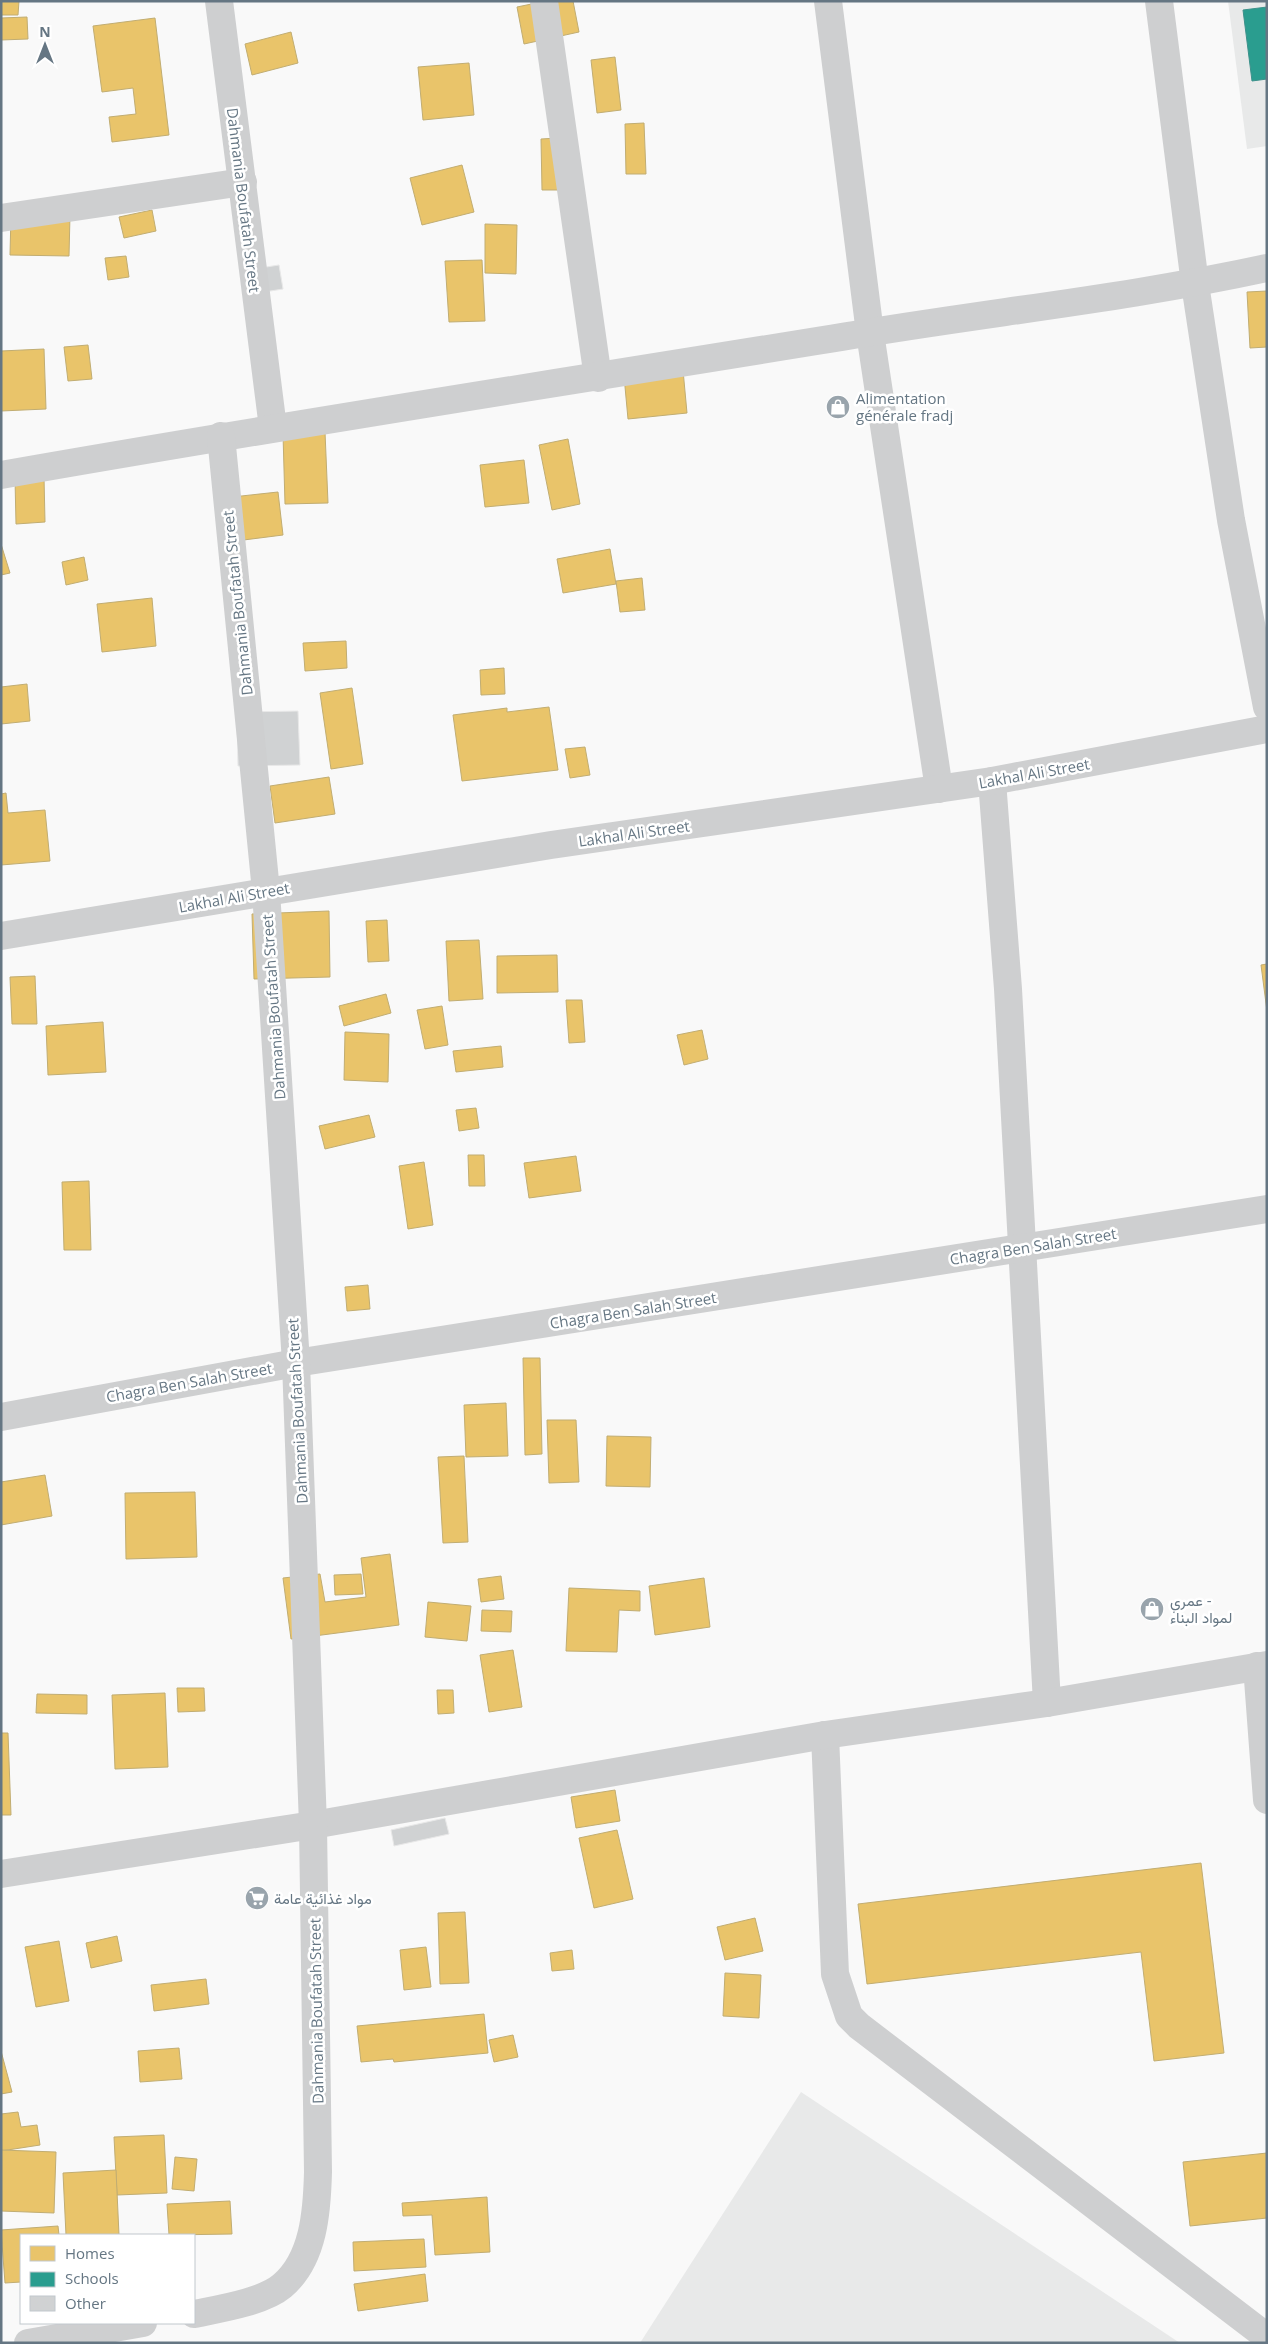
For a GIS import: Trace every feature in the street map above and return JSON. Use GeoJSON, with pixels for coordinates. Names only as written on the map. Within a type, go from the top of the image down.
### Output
{"type":"FeatureCollection","features":[{"type":"Feature","properties":{"kind":"street","name":"Dahmania Boufatah Street"},"geometry":{"type":"LineString","coordinates":[[219,1],[273,428]]}},
{"type":"Feature","properties":{"kind":"street"},"geometry":{"type":"LineString","coordinates":[[544,1],[598,378]]}},
{"type":"Feature","properties":{"kind":"street"},"geometry":{"type":"LineString","coordinates":[[828,1],[870,332],[939,789]]}},
{"type":"Feature","properties":{"kind":"street"},"geometry":{"type":"LineString","coordinates":[[1159,1],[1195,284],[1231,520],[1267,707]]}},
{"type":"Feature","properties":{"kind":"street"},"geometry":{"type":"LineString","coordinates":[[1,218],[242,182]]}},
{"type":"Feature","properties":{"kind":"street"},"geometry":{"type":"LineString","coordinates":[[1,475],[221,436],[598,378],[870,332],[1195,284],[1267,268]]}},
{"type":"Feature","properties":{"kind":"street","name":"Dahmania Boufatah Street"},"geometry":{"type":"LineString","coordinates":[[195,2314],[244,2303],[281,2287],[299,2267],[309,2241],[317,2205],[318,2172],[313,1825],[296,1363],[266,891],[221,436]]}},
{"type":"Feature","properties":{"kind":"street","name":"Lakhal Ali Street"},"geometry":{"type":"LineString","coordinates":[[1,936],[551,845],[992,781],[1267,729]]}},
{"type":"Feature","properties":{"kind":"street"},"geometry":{"type":"LineString","coordinates":[[992,781],[1008,989],[1047,1703]]}},
{"type":"Feature","properties":{"kind":"street","name":"Chagra Ben Salah Street"},"geometry":{"type":"LineString","coordinates":[[1,1416],[296,1363],[1267,1209]]}},
{"type":"Feature","properties":{"kind":"street"},"geometry":{"type":"LineString","coordinates":[[1,1874],[313,1825],[825,1735],[1047,1703],[1262,1666],[1267,1800]]}},
{"type":"Feature","properties":{"kind":"street"},"geometry":{"type":"LineString","coordinates":[[825,1735],[835,1974],[849,2016],[859,2026],[1267,2337]]}},
{"type":"Feature","properties":{"kind":"street"},"geometry":{"type":"LineString","coordinates":[[28,2343],[137,2324]]}},
{"type":"Feature","properties":{"kind":"shaded area"},"geometry":{"type":"Polygon","coordinates":[[[1228,1],[1267,1],[1267,146],[1247,149],[1228,1]]]}},
{"type":"Feature","properties":{"kind":"shaded area"},"geometry":{"type":"Polygon","coordinates":[[[801,2092],[1180,2343],[640,2343],[801,2092]]]}},
{"type":"Feature","properties":{"kind":"building: Homes"},"geometry":{"type":"Polygon","coordinates":[[[1,1],[19,1],[18,15],[1,15],[1,1]]]}},
{"type":"Feature","properties":{"kind":"building: Homes"},"geometry":{"type":"Polygon","coordinates":[[[546,1],[573,1],[579,32],[524,44],[517,7],[546,1]]]}},
{"type":"Feature","properties":{"kind":"building: Homes"},"geometry":{"type":"Polygon","coordinates":[[[27,17],[28,39],[1,40],[1,18],[27,17]]]}},
{"type":"Feature","properties":{"kind":"building: Homes"},"geometry":{"type":"Polygon","coordinates":[[[155,18],[169,135],[112,142],[109,117],[136,114],[133,88],[102,92],[93,26],[155,18]]]}},
{"type":"Feature","properties":{"kind":"building: Homes"},"geometry":{"type":"Polygon","coordinates":[[[291,32],[298,63],[252,75],[245,44],[291,32]]]}},
{"type":"Feature","properties":{"kind":"building: Homes"},"geometry":{"type":"Polygon","coordinates":[[[615,57],[621,110],[597,113],[591,60],[615,57]]]}},
{"type":"Feature","properties":{"kind":"building: Homes"},"geometry":{"type":"Polygon","coordinates":[[[469,63],[474,115],[423,120],[418,67],[469,63]]]}},
{"type":"Feature","properties":{"kind":"building: Homes"},"geometry":{"type":"Polygon","coordinates":[[[644,123],[646,174],[626,174],[625,124],[644,123]]]}},
{"type":"Feature","properties":{"kind":"building: Homes"},"geometry":{"type":"Polygon","coordinates":[[[558,138],[560,190],[542,190],[541,139],[558,138]]]}},
{"type":"Feature","properties":{"kind":"building: Homes"},"geometry":{"type":"Polygon","coordinates":[[[462,165],[474,212],[422,225],[410,178],[462,165]]]}},
{"type":"Feature","properties":{"kind":"building: Homes"},"geometry":{"type":"Polygon","coordinates":[[[152,210],[156,231],[124,238],[119,217],[152,210]]]}},
{"type":"Feature","properties":{"kind":"building: Homes"},"geometry":{"type":"Polygon","coordinates":[[[11,214],[70,215],[69,256],[10,255],[11,214]]]}},
{"type":"Feature","properties":{"kind":"building: Homes"},"geometry":{"type":"Polygon","coordinates":[[[485,224],[517,225],[516,274],[485,273],[485,224]]]}},
{"type":"Feature","properties":{"kind":"building: Homes"},"geometry":{"type":"Polygon","coordinates":[[[126,256],[129,277],[108,280],[105,258],[126,256]]]}},
{"type":"Feature","properties":{"kind":"building: Homes"},"geometry":{"type":"Polygon","coordinates":[[[482,260],[485,321],[449,322],[445,261],[482,260]]]}},
{"type":"Feature","properties":{"kind":"building: Homes"},"geometry":{"type":"Polygon","coordinates":[[[1267,291],[1267,347],[1250,348],[1247,292],[1267,291]]]}},
{"type":"Feature","properties":{"kind":"building: Homes"},"geometry":{"type":"Polygon","coordinates":[[[88,345],[92,379],[68,381],[64,347],[88,345]]]}},
{"type":"Feature","properties":{"kind":"building: Homes"},"geometry":{"type":"Polygon","coordinates":[[[44,349],[46,409],[1,411],[1,351],[44,349]]]}},
{"type":"Feature","properties":{"kind":"building: Homes"},"geometry":{"type":"Polygon","coordinates":[[[683,370],[687,413],[628,419],[624,376],[683,370]]]}},
{"type":"Feature","properties":{"kind":"building: Homes"},"geometry":{"type":"Polygon","coordinates":[[[325,432],[328,503],[285,504],[283,434],[325,432]]]}},
{"type":"Feature","properties":{"kind":"building: Homes"},"geometry":{"type":"Polygon","coordinates":[[[568,439],[580,504],[552,510],[539,445],[568,439]]]}},
{"type":"Feature","properties":{"kind":"building: Homes"},"geometry":{"type":"Polygon","coordinates":[[[524,460],[529,503],[485,507],[480,465],[524,460]]]}},
{"type":"Feature","properties":{"kind":"building: Homes"},"geometry":{"type":"Polygon","coordinates":[[[44,477],[45,522],[16,524],[15,478],[44,477]]]}},
{"type":"Feature","properties":{"kind":"building: Homes"},"geometry":{"type":"Polygon","coordinates":[[[278,492],[283,535],[228,542],[223,498],[278,492]]]}},
{"type":"Feature","properties":{"kind":"building: Homes"},"geometry":{"type":"Polygon","coordinates":[[[1,544],[10,573],[1,575],[1,544]]]}},
{"type":"Feature","properties":{"kind":"building: Homes"},"geometry":{"type":"Polygon","coordinates":[[[610,549],[616,584],[563,593],[557,559],[610,549]]]}},
{"type":"Feature","properties":{"kind":"building: Homes"},"geometry":{"type":"Polygon","coordinates":[[[84,557],[88,580],[66,585],[62,562],[84,557]]]}},
{"type":"Feature","properties":{"kind":"building: Homes"},"geometry":{"type":"Polygon","coordinates":[[[642,578],[645,610],[620,612],[616,581],[642,578]]]}},
{"type":"Feature","properties":{"kind":"building: Homes"},"geometry":{"type":"Polygon","coordinates":[[[152,598],[156,646],[102,652],[97,604],[152,598]]]}},
{"type":"Feature","properties":{"kind":"building: Homes"},"geometry":{"type":"Polygon","coordinates":[[[346,641],[347,668],[305,671],[303,643],[346,641]]]}},
{"type":"Feature","properties":{"kind":"building: Homes"},"geometry":{"type":"Polygon","coordinates":[[[504,668],[505,694],[481,695],[480,670],[504,668]]]}},
{"type":"Feature","properties":{"kind":"building: Homes"},"geometry":{"type":"Polygon","coordinates":[[[27,684],[30,721],[1,724],[1,687],[27,684]]]}},
{"type":"Feature","properties":{"kind":"building: Homes"},"geometry":{"type":"Polygon","coordinates":[[[352,688],[363,764],[331,769],[320,693],[352,688]]]}},
{"type":"Feature","properties":{"kind":"building: Homes"},"geometry":{"type":"Polygon","coordinates":[[[549,707],[558,770],[462,781],[453,715],[507,708],[507,712],[549,707]]]}},
{"type":"Feature","properties":{"kind":"building: Homes"},"geometry":{"type":"Polygon","coordinates":[[[585,747],[590,775],[570,778],[565,749],[585,747]]]}},
{"type":"Feature","properties":{"kind":"building: Homes"},"geometry":{"type":"Polygon","coordinates":[[[329,777],[335,814],[275,823],[270,786],[329,777]]]}},
{"type":"Feature","properties":{"kind":"building: Homes"},"geometry":{"type":"Polygon","coordinates":[[[6,793],[8,813],[45,810],[50,861],[1,865],[1,794],[6,793]]]}},
{"type":"Feature","properties":{"kind":"building: Homes"},"geometry":{"type":"Polygon","coordinates":[[[329,911],[330,977],[254,979],[252,914],[329,911]]]}},
{"type":"Feature","properties":{"kind":"building: Homes"},"geometry":{"type":"Polygon","coordinates":[[[387,920],[389,961],[368,962],[366,921],[387,920]]]}},
{"type":"Feature","properties":{"kind":"building: Homes"},"geometry":{"type":"Polygon","coordinates":[[[479,940],[483,999],[449,1001],[446,941],[479,940]]]}},
{"type":"Feature","properties":{"kind":"building: Homes"},"geometry":{"type":"Polygon","coordinates":[[[557,955],[558,992],[497,993],[497,956],[557,955]]]}},
{"type":"Feature","properties":{"kind":"building: Homes"},"geometry":{"type":"Polygon","coordinates":[[[1267,964],[1267,1011],[1261,965],[1267,964]]]}},
{"type":"Feature","properties":{"kind":"building: Homes"},"geometry":{"type":"Polygon","coordinates":[[[35,976],[37,1024],[12,1024],[10,977],[35,976]]]}},
{"type":"Feature","properties":{"kind":"building: Homes"},"geometry":{"type":"Polygon","coordinates":[[[386,994],[391,1013],[344,1026],[339,1006],[386,994]]]}},
{"type":"Feature","properties":{"kind":"building: Homes"},"geometry":{"type":"Polygon","coordinates":[[[566,1000],[582,1000],[585,1042],[569,1043],[566,1000]]]}},
{"type":"Feature","properties":{"kind":"building: Homes"},"geometry":{"type":"Polygon","coordinates":[[[442,1006],[448,1045],[425,1049],[417,1010],[442,1006]]]}},
{"type":"Feature","properties":{"kind":"building: Homes"},"geometry":{"type":"Polygon","coordinates":[[[103,1022],[106,1072],[48,1075],[46,1026],[103,1022]]]}},
{"type":"Feature","properties":{"kind":"building: Homes"},"geometry":{"type":"Polygon","coordinates":[[[702,1030],[708,1059],[684,1065],[677,1035],[702,1030]]]}},
{"type":"Feature","properties":{"kind":"building: Homes"},"geometry":{"type":"Polygon","coordinates":[[[345,1032],[389,1034],[388,1082],[344,1080],[345,1032]]]}},
{"type":"Feature","properties":{"kind":"building: Homes"},"geometry":{"type":"Polygon","coordinates":[[[501,1046],[503,1067],[456,1072],[453,1051],[501,1046]]]}},
{"type":"Feature","properties":{"kind":"building: Homes"},"geometry":{"type":"Polygon","coordinates":[[[476,1108],[479,1128],[459,1131],[456,1110],[476,1108]]]}},
{"type":"Feature","properties":{"kind":"building: Homes"},"geometry":{"type":"Polygon","coordinates":[[[369,1115],[375,1137],[325,1149],[319,1126],[369,1115]]]}},
{"type":"Feature","properties":{"kind":"building: Homes"},"geometry":{"type":"Polygon","coordinates":[[[468,1155],[484,1155],[485,1186],[469,1186],[468,1155]]]}},
{"type":"Feature","properties":{"kind":"building: Homes"},"geometry":{"type":"Polygon","coordinates":[[[576,1156],[581,1191],[529,1198],[524,1163],[576,1156]]]}},
{"type":"Feature","properties":{"kind":"building: Homes"},"geometry":{"type":"Polygon","coordinates":[[[424,1162],[433,1225],[408,1229],[399,1166],[424,1162]]]}},
{"type":"Feature","properties":{"kind":"building: Homes"},"geometry":{"type":"Polygon","coordinates":[[[89,1181],[91,1250],[64,1250],[62,1182],[89,1181]]]}},
{"type":"Feature","properties":{"kind":"building: Homes"},"geometry":{"type":"Polygon","coordinates":[[[368,1285],[370,1309],[347,1311],[345,1287],[368,1285]]]}},
{"type":"Feature","properties":{"kind":"building: Homes"},"geometry":{"type":"Polygon","coordinates":[[[523,1358],[540,1358],[542,1454],[525,1455],[523,1358]]]}},
{"type":"Feature","properties":{"kind":"building: Homes"},"geometry":{"type":"Polygon","coordinates":[[[506,1403],[508,1456],[466,1457],[464,1405],[506,1403]]]}},
{"type":"Feature","properties":{"kind":"building: Homes"},"geometry":{"type":"Polygon","coordinates":[[[547,1420],[576,1420],[579,1482],[549,1483],[547,1420]]]}},
{"type":"Feature","properties":{"kind":"building: Homes"},"geometry":{"type":"Polygon","coordinates":[[[607,1436],[651,1437],[650,1487],[606,1486],[607,1436]]]}},
{"type":"Feature","properties":{"kind":"building: Homes"},"geometry":{"type":"Polygon","coordinates":[[[464,1456],[468,1542],[443,1543],[438,1457],[464,1456]]]}},
{"type":"Feature","properties":{"kind":"building: Homes"},"geometry":{"type":"Polygon","coordinates":[[[45,1475],[52,1516],[1,1525],[1,1482],[45,1475]]]}},
{"type":"Feature","properties":{"kind":"building: Homes"},"geometry":{"type":"Polygon","coordinates":[[[195,1492],[197,1557],[126,1559],[125,1493],[195,1492]]]}},
{"type":"Feature","properties":{"kind":"building: Homes"},"geometry":{"type":"Polygon","coordinates":[[[390,1554],[399,1625],[291,1639],[283,1578],[320,1574],[325,1602],[366,1597],[361,1558],[390,1554]]]}},
{"type":"Feature","properties":{"kind":"building: Homes"},"geometry":{"type":"Polygon","coordinates":[[[361,1574],[363,1594],[335,1595],[334,1575],[361,1574]]]}},
{"type":"Feature","properties":{"kind":"building: Homes"},"geometry":{"type":"Polygon","coordinates":[[[501,1576],[504,1599],[481,1602],[478,1579],[501,1576]]]}},
{"type":"Feature","properties":{"kind":"building: Homes"},"geometry":{"type":"Polygon","coordinates":[[[704,1578],[710,1627],[655,1635],[649,1586],[704,1578]]]}},
{"type":"Feature","properties":{"kind":"building: Homes"},"geometry":{"type":"Polygon","coordinates":[[[569,1588],[640,1591],[640,1611],[619,1610],[617,1652],[566,1651],[569,1588]]]}},
{"type":"Feature","properties":{"kind":"building: Homes"},"geometry":{"type":"Polygon","coordinates":[[[428,1602],[471,1606],[467,1641],[425,1637],[428,1602]]]}},
{"type":"Feature","properties":{"kind":"building: Homes"},"geometry":{"type":"Polygon","coordinates":[[[482,1610],[512,1611],[511,1632],[481,1631],[482,1610]]]}},
{"type":"Feature","properties":{"kind":"building: Homes"},"geometry":{"type":"Polygon","coordinates":[[[513,1650],[522,1707],[489,1712],[480,1655],[513,1650]]]}},
{"type":"Feature","properties":{"kind":"building: Homes"},"geometry":{"type":"Polygon","coordinates":[[[177,1688],[204,1688],[205,1711],[178,1712],[177,1688]]]}},
{"type":"Feature","properties":{"kind":"building: Homes"},"geometry":{"type":"Polygon","coordinates":[[[437,1690],[453,1690],[454,1713],[438,1714],[437,1690]]]}},
{"type":"Feature","properties":{"kind":"building: Homes"},"geometry":{"type":"Polygon","coordinates":[[[165,1693],[168,1767],[115,1769],[112,1695],[165,1693]]]}},
{"type":"Feature","properties":{"kind":"building: Homes"},"geometry":{"type":"Polygon","coordinates":[[[37,1694],[87,1695],[87,1714],[36,1713],[37,1694]]]}},
{"type":"Feature","properties":{"kind":"building: Homes"},"geometry":{"type":"Polygon","coordinates":[[[1,1733],[8,1733],[11,1815],[1,1815],[1,1733]]]}},
{"type":"Feature","properties":{"kind":"building: Homes"},"geometry":{"type":"Polygon","coordinates":[[[615,1790],[620,1821],[576,1828],[571,1797],[615,1790]]]}},
{"type":"Feature","properties":{"kind":"building: Homes"},"geometry":{"type":"Polygon","coordinates":[[[617,1830],[633,1899],[594,1908],[579,1838],[617,1830]]]}},
{"type":"Feature","properties":{"kind":"building: Homes"},"geometry":{"type":"Polygon","coordinates":[[[1201,1863],[1224,2053],[1154,2061],[1141,1952],[867,1984],[858,1904],[1201,1863]]]}},
{"type":"Feature","properties":{"kind":"building: Homes"},"geometry":{"type":"Polygon","coordinates":[[[465,1912],[469,1983],[440,1984],[438,1913],[465,1912]]]}},
{"type":"Feature","properties":{"kind":"building: Homes"},"geometry":{"type":"Polygon","coordinates":[[[755,1918],[763,1951],[725,1960],[717,1927],[755,1918]]]}},
{"type":"Feature","properties":{"kind":"building: Homes"},"geometry":{"type":"Polygon","coordinates":[[[117,1936],[122,1961],[91,1968],[86,1943],[117,1936]]]}},
{"type":"Feature","properties":{"kind":"building: Homes"},"geometry":{"type":"Polygon","coordinates":[[[59,1941],[69,2001],[36,2007],[25,1947],[59,1941]]]}},
{"type":"Feature","properties":{"kind":"building: Homes"},"geometry":{"type":"Polygon","coordinates":[[[426,1947],[431,1987],[404,1990],[400,1950],[426,1947]]]}},
{"type":"Feature","properties":{"kind":"building: Homes"},"geometry":{"type":"Polygon","coordinates":[[[572,1950],[574,1969],[552,1971],[550,1953],[572,1950]]]}},
{"type":"Feature","properties":{"kind":"building: Homes"},"geometry":{"type":"Polygon","coordinates":[[[725,1973],[761,1975],[759,2018],[723,2016],[725,1973]]]}},
{"type":"Feature","properties":{"kind":"building: Homes"},"geometry":{"type":"Polygon","coordinates":[[[206,1979],[209,2004],[154,2011],[151,1985],[206,1979]]]}},
{"type":"Feature","properties":{"kind":"building: Homes"},"geometry":{"type":"Polygon","coordinates":[[[484,2014],[488,2053],[394,2062],[393,2059],[361,2062],[357,2026],[484,2014]]]}},
{"type":"Feature","properties":{"kind":"building: Homes"},"geometry":{"type":"Polygon","coordinates":[[[513,2035],[518,2057],[494,2062],[489,2040],[513,2035]]]}},
{"type":"Feature","properties":{"kind":"building: Homes"},"geometry":{"type":"Polygon","coordinates":[[[179,2048],[182,2079],[140,2082],[138,2051],[179,2048]]]}},
{"type":"Feature","properties":{"kind":"building: Homes"},"geometry":{"type":"Polygon","coordinates":[[[1,2051],[12,2092],[1,2094],[1,2051]]]}},
{"type":"Feature","properties":{"kind":"building: Homes"},"geometry":{"type":"Polygon","coordinates":[[[18,2112],[21,2127],[37,2125],[40,2145],[1,2151],[1,2114],[18,2112]]]}},
{"type":"Feature","properties":{"kind":"building: Homes"},"geometry":{"type":"Polygon","coordinates":[[[164,2135],[167,2193],[117,2195],[114,2137],[164,2135]]]}},
{"type":"Feature","properties":{"kind":"building: Homes"},"geometry":{"type":"Polygon","coordinates":[[[1,2150],[56,2152],[54,2213],[1,2211],[1,2150]]]}},
{"type":"Feature","properties":{"kind":"building: Homes"},"geometry":{"type":"Polygon","coordinates":[[[1267,2153],[1267,2218],[1190,2226],[1183,2162],[1267,2153]]]}},
{"type":"Feature","properties":{"kind":"building: Homes"},"geometry":{"type":"Polygon","coordinates":[[[175,2157],[197,2159],[194,2191],[172,2189],[175,2157]]]}},
{"type":"Feature","properties":{"kind":"building: Homes"},"geometry":{"type":"Polygon","coordinates":[[[116,2170],[119,2234],[66,2234],[63,2173],[116,2170]]]}},
{"type":"Feature","properties":{"kind":"building: Homes"},"geometry":{"type":"Polygon","coordinates":[[[487,2197],[490,2252],[435,2255],[432,2215],[403,2216],[402,2203],[487,2197]]]}},
{"type":"Feature","properties":{"kind":"building: Homes"},"geometry":{"type":"Polygon","coordinates":[[[230,2201],[232,2234],[169,2234],[167,2204],[230,2201]]]}},
{"type":"Feature","properties":{"kind":"building: Homes"},"geometry":{"type":"Polygon","coordinates":[[[58,2226],[59,2234],[20,2234],[20,2282],[5,2283],[1,2230],[58,2226]]]}},
{"type":"Feature","properties":{"kind":"building: Homes"},"geometry":{"type":"Polygon","coordinates":[[[424,2239],[426,2267],[354,2271],[353,2242],[424,2239]]]}},
{"type":"Feature","properties":{"kind":"building: Homes"},"geometry":{"type":"Polygon","coordinates":[[[425,2274],[428,2301],[358,2311],[354,2284],[425,2274]]]}},
{"type":"Feature","properties":{"kind":"building: Schools"},"geometry":{"type":"Polygon","coordinates":[[[1267,7],[1267,79],[1252,81],[1243,10],[1267,7]]]}},
{"type":"Feature","properties":{"kind":"building: Other"},"geometry":{"type":"Polygon","coordinates":[[[279,265],[283,289],[264,292],[260,268],[279,265]]]}},
{"type":"Feature","properties":{"kind":"building: Other"},"geometry":{"type":"Polygon","coordinates":[[[298,711],[300,765],[238,766],[237,712],[298,711]]]}},
{"type":"Feature","properties":{"kind":"building: Other"},"geometry":{"type":"Polygon","coordinates":[[[445,1818],[449,1834],[394,1846],[391,1830],[445,1818]]]}},
{"type":"Feature","properties":{"kind":"place","name":"Alimentation générale fradj"},"geometry":{"type":"Point","coordinates":[838,407]}},
{"type":"Feature","properties":{"kind":"place","name":"عمري - لمواد البناء"},"geometry":{"type":"Point","coordinates":[1152,1609]}},
{"type":"Feature","properties":{"kind":"place","name":"مواد غذائية عامة"},"geometry":{"type":"Point","coordinates":[257,1898]}}]}
